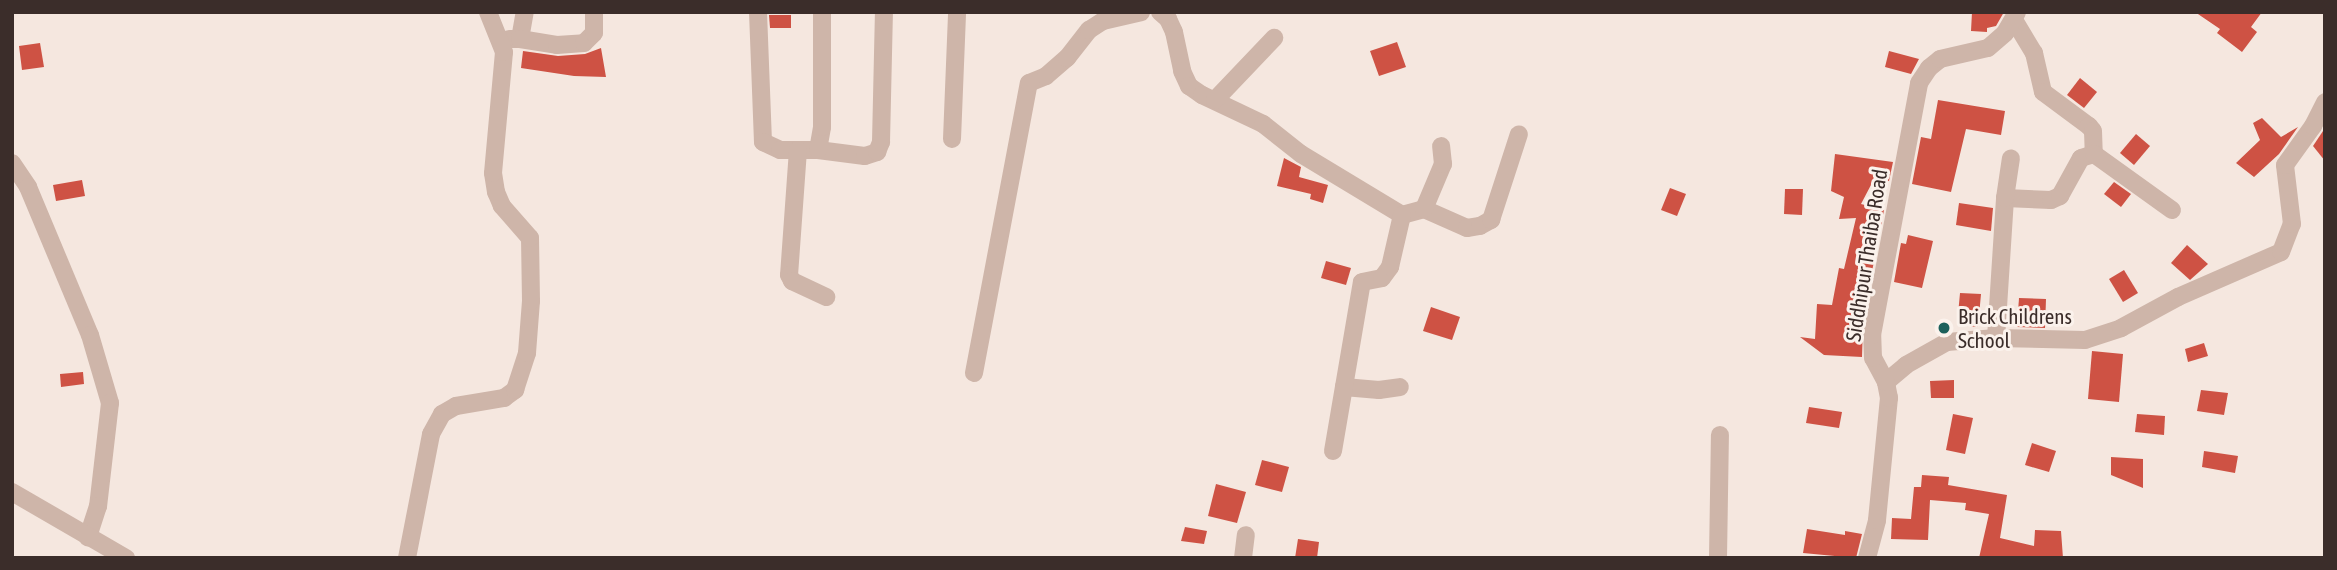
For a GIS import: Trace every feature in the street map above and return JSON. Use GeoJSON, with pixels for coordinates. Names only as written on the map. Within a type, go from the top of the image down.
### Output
{"type":"FeatureCollection","features":[{"type":"Feature","properties":{"kind":"street"},"geometry":{"type":"LineString","coordinates":[[407,558],[431,433],[442,414],[456,406],[503,398],[515,390],[527,354],[531,301],[530,238],[502,206],[493,173],[504,52],[488,12]]}},
{"type":"Feature","properties":{"kind":"street"},"geometry":{"type":"LineString","coordinates":[[520,39],[525,12]]}},
{"type":"Feature","properties":{"kind":"street"},"geometry":{"type":"LineString","coordinates":[[499,38],[557,45],[584,43],[594,33],[594,12]]}},
{"type":"Feature","properties":{"kind":"street"},"geometry":{"type":"LineString","coordinates":[[758,12],[763,142],[780,150],[818,150],[865,156],[877,152],[881,142],[884,12]]}},
{"type":"Feature","properties":{"kind":"street"},"geometry":{"type":"LineString","coordinates":[[818,150],[822,127],[822,12]]}},
{"type":"Feature","properties":{"kind":"street"},"geometry":{"type":"LineString","coordinates":[[952,138],[957,12]]}},
{"type":"Feature","properties":{"kind":"street"},"geometry":{"type":"LineString","coordinates":[[974,373],[1029,83],[1045,76],[1067,58],[1089,30],[1103,21],[1141,12]]}},
{"type":"Feature","properties":{"kind":"street"},"geometry":{"type":"LineString","coordinates":[[1160,12],[1168,19],[1174,32],[1182,71],[1189,86],[1263,124],[1301,154],[1402,215],[1424,209],[1466,228],[1480,226],[1491,220],[1519,134]]}},
{"type":"Feature","properties":{"kind":"street"},"geometry":{"type":"LineString","coordinates":[[2015,16],[2034,53],[2043,92],[2089,126],[2093,131],[2094,154]]}},
{"type":"Feature","properties":{"kind":"street","name":"Siddhipur Thaiba Road"},"geometry":{"type":"LineString","coordinates":[[1867,558],[1877,520],[1889,398],[1886,382],[1873,358],[1872,335],[1919,83],[1929,68],[1940,60],[1988,48],[2015,16]]}},
{"type":"Feature","properties":{"kind":"street"},"geometry":{"type":"LineString","coordinates":[[1215,100],[1274,38]]}},
{"type":"Feature","properties":{"kind":"street"},"geometry":{"type":"LineString","coordinates":[[1886,382],[1906,365],[1947,342],[1996,338],[2085,340],[2121,328],[2178,297],[2281,252],[2292,224],[2285,165],[2313,125],[2325,102]]}},
{"type":"Feature","properties":{"kind":"street"},"geometry":{"type":"LineString","coordinates":[[1424,209],[1443,164],[1441,146]]}},
{"type":"Feature","properties":{"kind":"street"},"geometry":{"type":"LineString","coordinates":[[799,150],[789,275],[792,281],[827,297]]}},
{"type":"Feature","properties":{"kind":"street"},"geometry":{"type":"LineString","coordinates":[[2005,198],[2051,200],[2060,196],[2081,158],[2094,154]]}},
{"type":"Feature","properties":{"kind":"street"},"geometry":{"type":"LineString","coordinates":[[2094,154],[2172,210]]}},
{"type":"Feature","properties":{"kind":"street"},"geometry":{"type":"LineString","coordinates":[[1996,338],[2005,198],[2011,158]]}},
{"type":"Feature","properties":{"kind":"street"},"geometry":{"type":"LineString","coordinates":[[12,163],[28,187],[90,335],[110,403],[98,506],[88,537],[92,558]]}},
{"type":"Feature","properties":{"kind":"street"},"geometry":{"type":"LineString","coordinates":[[1333,451],[1362,282],[1382,278],[1390,267],[1402,215]]}},
{"type":"Feature","properties":{"kind":"street"},"geometry":{"type":"LineString","coordinates":[[1344,387],[1379,390],[1401,387]]}},
{"type":"Feature","properties":{"kind":"street"},"geometry":{"type":"LineString","coordinates":[[1718,558],[1720,435]]}},
{"type":"Feature","properties":{"kind":"street"},"geometry":{"type":"LineString","coordinates":[[12,492],[126,558]]}},
{"type":"Feature","properties":{"kind":"street"},"geometry":{"type":"LineString","coordinates":[[1243,558],[1246,535]]}},
{"type":"Feature","properties":{"kind":"building"},"geometry":{"type":"Polygon","coordinates":[[[1972,12],[2004,12],[1996,26],[1987,28],[1987,32],[1971,31],[1972,12]]]}},
{"type":"Feature","properties":{"kind":"building"},"geometry":{"type":"Polygon","coordinates":[[[2195,12],[2262,12],[2251,27],[2257,32],[2242,52],[2217,33],[2220,29],[2195,12]]]}},
{"type":"Feature","properties":{"kind":"building"},"geometry":{"type":"Polygon","coordinates":[[[769,15],[791,15],[791,28],[770,28],[769,15]]]}},
{"type":"Feature","properties":{"kind":"building"},"geometry":{"type":"Polygon","coordinates":[[[1397,42],[1406,67],[1379,76],[1370,51],[1397,42]]]}},
{"type":"Feature","properties":{"kind":"building"},"geometry":{"type":"Polygon","coordinates":[[[40,43],[44,67],[22,70],[19,46],[40,43]]]}},
{"type":"Feature","properties":{"kind":"building"},"geometry":{"type":"Polygon","coordinates":[[[601,48],[606,77],[574,76],[521,68],[523,51],[558,56],[585,54],[601,48]]]}},
{"type":"Feature","properties":{"kind":"building"},"geometry":{"type":"Polygon","coordinates":[[[1889,51],[1919,59],[1911,74],[1885,67],[1889,51]]]}},
{"type":"Feature","properties":{"kind":"building"},"geometry":{"type":"Polygon","coordinates":[[[2080,78],[2097,92],[2084,108],[2067,95],[2080,78]]]}},
{"type":"Feature","properties":{"kind":"building"},"geometry":{"type":"Polygon","coordinates":[[[1938,100],[2005,111],[2001,135],[1966,129],[1951,192],[1912,184],[1921,137],[1931,139],[1938,100]]]}},
{"type":"Feature","properties":{"kind":"building"},"geometry":{"type":"Polygon","coordinates":[[[2262,118],[2281,137],[2298,127],[2279,154],[2254,177],[2236,163],[2260,140],[2253,123],[2262,118]]]}},
{"type":"Feature","properties":{"kind":"building"},"geometry":{"type":"Polygon","coordinates":[[[2325,128],[2325,161],[2313,146],[2325,128]]]}},
{"type":"Feature","properties":{"kind":"building"},"geometry":{"type":"Polygon","coordinates":[[[2136,134],[2150,146],[2134,165],[2120,153],[2136,134]]]}},
{"type":"Feature","properties":{"kind":"building"},"geometry":{"type":"Polygon","coordinates":[[[1835,154],[1893,162],[1889,181],[1872,183],[1861,204],[1884,210],[1868,292],[1864,292],[1862,357],[1824,355],[1800,337],[1815,339],[1817,304],[1832,305],[1839,268],[1844,269],[1856,218],[1839,219],[1844,197],[1831,191],[1835,154]]]}},
{"type":"Feature","properties":{"kind":"building"},"geometry":{"type":"Polygon","coordinates":[[[1284,158],[1301,167],[1299,177],[1328,185],[1323,203],[1310,199],[1311,194],[1277,186],[1284,158]]]}},
{"type":"Feature","properties":{"kind":"building"},"geometry":{"type":"Polygon","coordinates":[[[82,180],[85,196],[56,201],[53,185],[82,180]]]}},
{"type":"Feature","properties":{"kind":"building"},"geometry":{"type":"Polygon","coordinates":[[[2114,182],[2131,194],[2121,207],[2104,194],[2114,182]]]}},
{"type":"Feature","properties":{"kind":"building"},"geometry":{"type":"Polygon","coordinates":[[[1670,188],[1686,194],[1677,216],[1661,210],[1670,188]]]}},
{"type":"Feature","properties":{"kind":"building"},"geometry":{"type":"Polygon","coordinates":[[[1785,189],[1803,189],[1802,215],[1784,214],[1785,189]]]}},
{"type":"Feature","properties":{"kind":"building"},"geometry":{"type":"Polygon","coordinates":[[[1959,203],[1993,208],[1991,231],[1956,225],[1959,203]]]}},
{"type":"Feature","properties":{"kind":"building"},"geometry":{"type":"Polygon","coordinates":[[[1908,235],[1933,241],[1922,288],[1894,282],[1901,243],[1906,244],[1908,235]]]}},
{"type":"Feature","properties":{"kind":"building"},"geometry":{"type":"Polygon","coordinates":[[[2187,245],[2208,264],[2190,280],[2171,263],[2187,245]]]}},
{"type":"Feature","properties":{"kind":"building"},"geometry":{"type":"Polygon","coordinates":[[[1326,261],[1351,268],[1346,285],[1321,278],[1326,261]]]}},
{"type":"Feature","properties":{"kind":"building"},"geometry":{"type":"Polygon","coordinates":[[[2124,270],[2138,293],[2123,302],[2109,279],[2124,270]]]}},
{"type":"Feature","properties":{"kind":"building"},"geometry":{"type":"Polygon","coordinates":[[[1960,293],[1981,294],[1978,327],[1957,325],[1960,293]]]}},
{"type":"Feature","properties":{"kind":"building"},"geometry":{"type":"Polygon","coordinates":[[[2019,298],[2046,299],[2045,328],[2017,327],[2019,298]]]}},
{"type":"Feature","properties":{"kind":"building"},"geometry":{"type":"Polygon","coordinates":[[[1431,307],[1460,317],[1452,340],[1423,331],[1431,307]]]}},
{"type":"Feature","properties":{"kind":"building"},"geometry":{"type":"Polygon","coordinates":[[[2204,343],[2208,356],[2188,362],[2185,349],[2204,343]]]}},
{"type":"Feature","properties":{"kind":"building"},"geometry":{"type":"Polygon","coordinates":[[[2092,351],[2123,354],[2119,402],[2088,399],[2092,351]]]}},
{"type":"Feature","properties":{"kind":"building"},"geometry":{"type":"Polygon","coordinates":[[[83,372],[84,384],[61,387],[60,374],[83,372]]]}},
{"type":"Feature","properties":{"kind":"building"},"geometry":{"type":"Polygon","coordinates":[[[1954,380],[1954,398],[1931,398],[1930,381],[1954,380]]]}},
{"type":"Feature","properties":{"kind":"building"},"geometry":{"type":"Polygon","coordinates":[[[2201,390],[2228,393],[2224,415],[2197,411],[2201,390]]]}},
{"type":"Feature","properties":{"kind":"building"},"geometry":{"type":"Polygon","coordinates":[[[1809,407],[1842,412],[1839,428],[1806,423],[1809,407]]]}},
{"type":"Feature","properties":{"kind":"building"},"geometry":{"type":"Polygon","coordinates":[[[1953,414],[1973,418],[1965,454],[1946,450],[1953,414]]]}},
{"type":"Feature","properties":{"kind":"building"},"geometry":{"type":"Polygon","coordinates":[[[2137,414],[2165,416],[2164,435],[2135,432],[2137,414]]]}},
{"type":"Feature","properties":{"kind":"building"},"geometry":{"type":"Polygon","coordinates":[[[2032,443],[2056,451],[2049,472],[2025,465],[2032,443]]]}},
{"type":"Feature","properties":{"kind":"building"},"geometry":{"type":"Polygon","coordinates":[[[2204,451],[2238,456],[2235,473],[2202,467],[2204,451]]]}},
{"type":"Feature","properties":{"kind":"building"},"geometry":{"type":"Polygon","coordinates":[[[2111,457],[2143,459],[2143,488],[2111,475],[2111,457]]]}},
{"type":"Feature","properties":{"kind":"building"},"geometry":{"type":"Polygon","coordinates":[[[1262,460],[1289,467],[1282,492],[1255,485],[1262,460]]]}},
{"type":"Feature","properties":{"kind":"building"},"geometry":{"type":"Polygon","coordinates":[[[1922,475],[1949,477],[1948,485],[2007,495],[2000,538],[2034,546],[2035,530],[2061,531],[2063,558],[1979,558],[1989,514],[1965,510],[1966,503],[1930,500],[1928,540],[1891,539],[1892,518],[1911,519],[1914,487],[1921,487],[1922,475]]]}},
{"type":"Feature","properties":{"kind":"building"},"geometry":{"type":"Polygon","coordinates":[[[1216,484],[1246,492],[1237,523],[1208,516],[1216,484]]]}},
{"type":"Feature","properties":{"kind":"building"},"geometry":{"type":"Polygon","coordinates":[[[1185,527],[1207,531],[1204,544],[1181,541],[1185,527]]]}},
{"type":"Feature","properties":{"kind":"building"},"geometry":{"type":"Polygon","coordinates":[[[1807,529],[1845,535],[1845,531],[1862,534],[1856,558],[1803,553],[1807,529]]]}},
{"type":"Feature","properties":{"kind":"building"},"geometry":{"type":"Polygon","coordinates":[[[1298,539],[1319,542],[1317,558],[1295,558],[1298,539]]]}},
{"type":"Feature","properties":{"kind":"place","name":"Brick Childrens School"},"geometry":{"type":"Point","coordinates":[1944,328]}}]}
